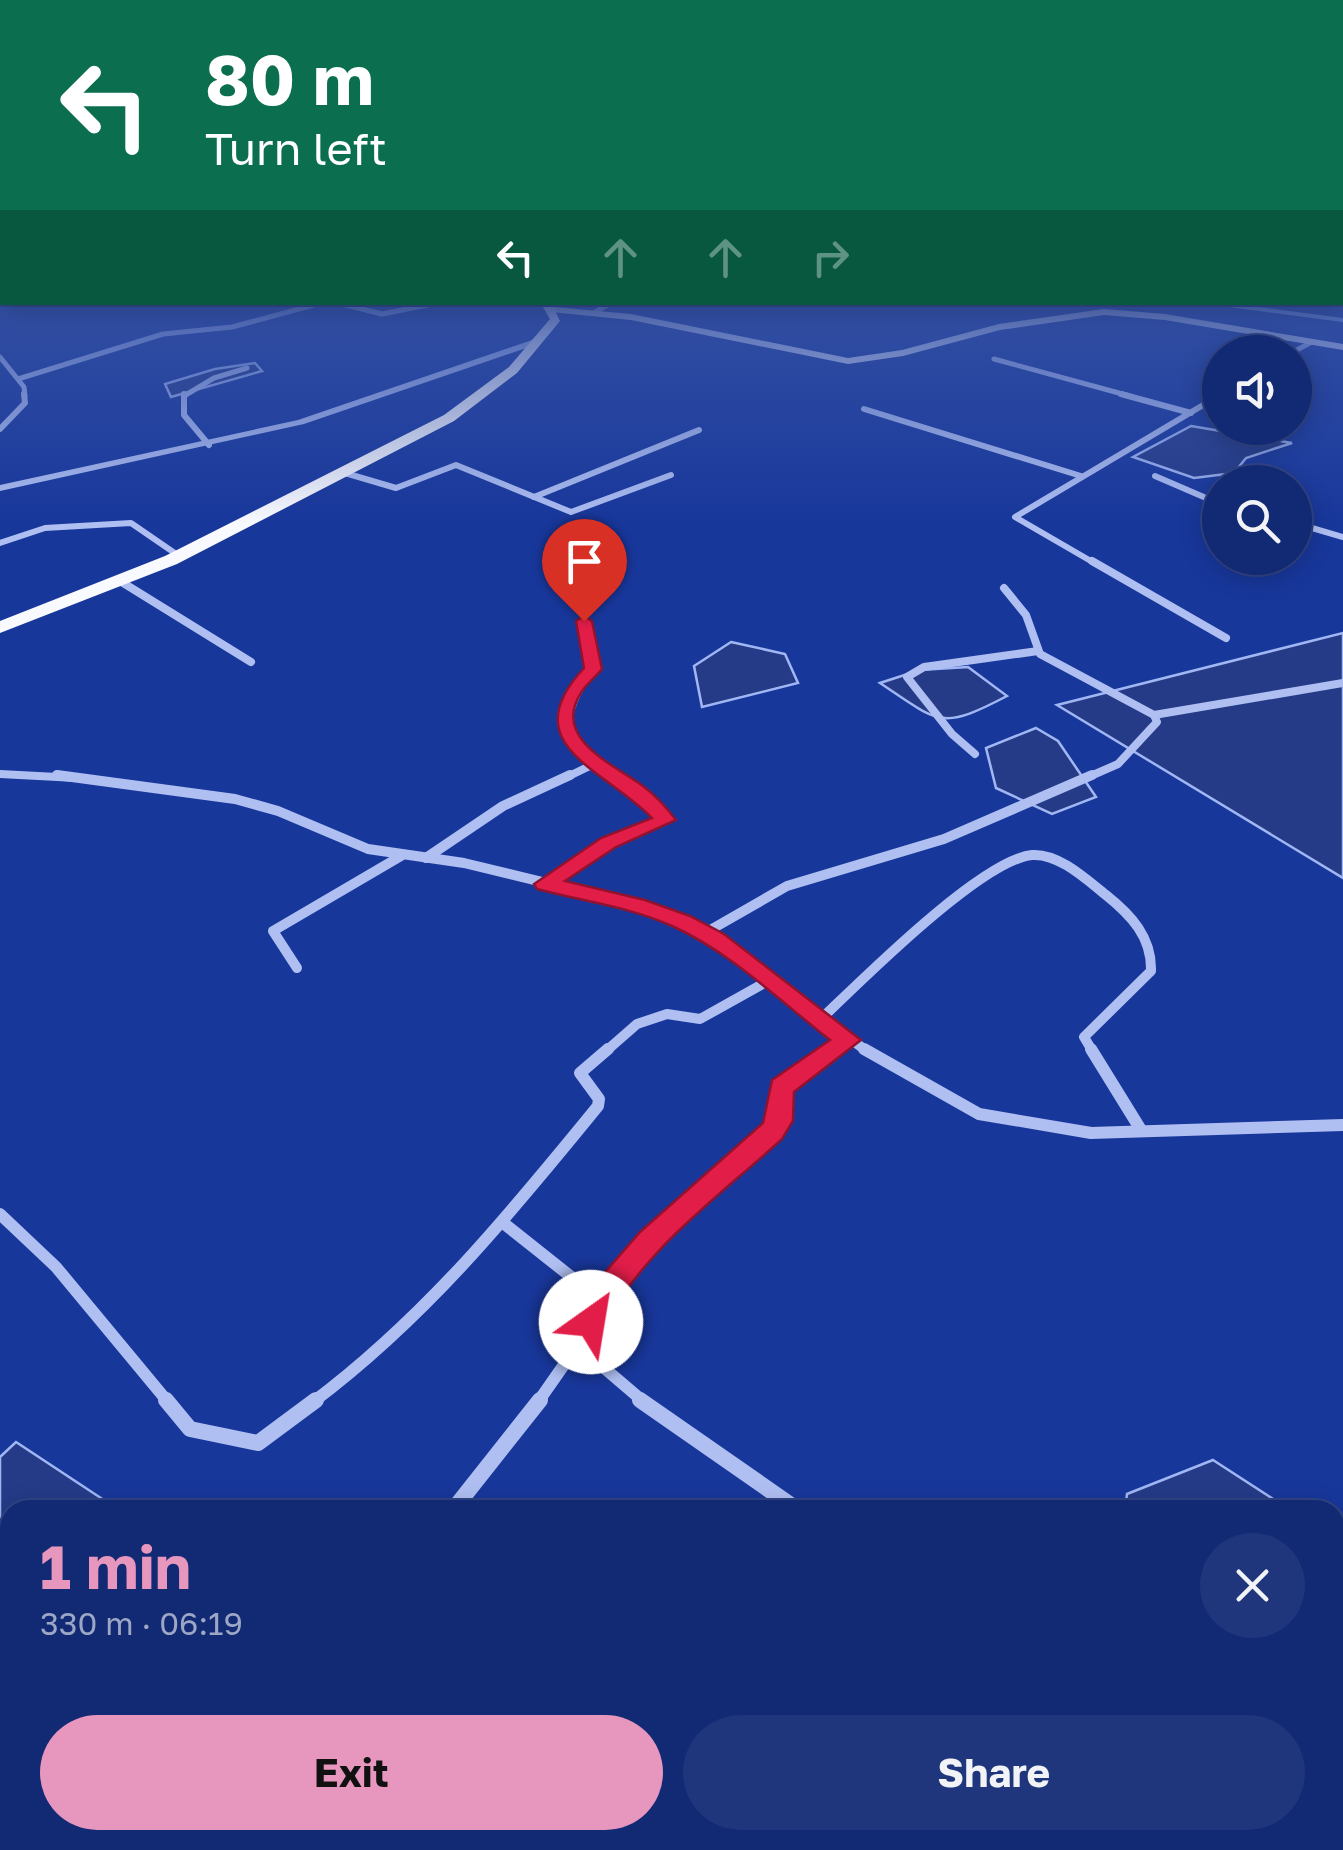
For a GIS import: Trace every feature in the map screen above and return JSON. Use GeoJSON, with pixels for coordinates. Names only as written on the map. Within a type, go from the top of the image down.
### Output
{"type":"FeatureCollection","features":[{"type":"Feature","properties":{"kind":"main road"},"geometry":{"type":"LineString","coordinates":[[0,628],[179,556],[344,473],[460,410],[514,370],[529,351]]}},
{"type":"Feature","properties":{"kind":"main road"},"geometry":{"type":"LineString","coordinates":[[798,351],[848,361],[909,351]]}},
{"type":"Feature","properties":{"kind":"street"},"geometry":{"type":"LineString","coordinates":[[18,379],[107,351]]}},
{"type":"Feature","properties":{"kind":"street"},"geometry":{"type":"LineString","coordinates":[[0,488],[209,445],[329,413],[508,351]]}},
{"type":"Feature","properties":{"kind":"street"},"geometry":{"type":"LineString","coordinates":[[0,357],[18,379],[25,403],[0,429]]}},
{"type":"Feature","properties":{"kind":"street"},"geometry":{"type":"LineString","coordinates":[[994,360],[1190,413]]}},
{"type":"Feature","properties":{"kind":"street"},"geometry":{"type":"LineString","coordinates":[[209,445],[184,415],[184,394],[214,378],[248,368]]}},
{"type":"Feature","properties":{"kind":"street"},"geometry":{"type":"LineString","coordinates":[[1202,406],[1015,517],[1226,638]]}},
{"type":"Feature","properties":{"kind":"street"},"geometry":{"type":"LineString","coordinates":[[864,409],[1081,476]]}},
{"type":"Feature","properties":{"kind":"street"},"geometry":{"type":"LineString","coordinates":[[534,498],[699,430]]}},
{"type":"Feature","properties":{"kind":"street"},"geometry":{"type":"LineString","coordinates":[[344,473],[396,488],[456,465],[576,512],[671,474]]}},
{"type":"Feature","properties":{"kind":"street"},"geometry":{"type":"LineString","coordinates":[[1155,476],[1202,496]]}},
{"type":"Feature","properties":{"kind":"street"},"geometry":{"type":"LineString","coordinates":[[0,543],[46,528],[130,523],[179,556]]}},
{"type":"Feature","properties":{"kind":"street"},"geometry":{"type":"LineString","coordinates":[[1312,528],[1343,537]]}},
{"type":"Feature","properties":{"kind":"street"},"geometry":{"type":"LineString","coordinates":[[120,581],[251,662]]}},
{"type":"Feature","properties":{"kind":"street"},"geometry":{"type":"LineString","coordinates":[[1004,588],[1026,615],[1038,651],[1098,689],[1154,715],[1343,683]]}},
{"type":"Feature","properties":{"kind":"street"},"geometry":{"type":"LineString","coordinates":[[545,884],[608,842],[666,820],[637,791],[594,764],[568,733],[564,716],[570,693],[593,669],[584,621]]}},
{"type":"Feature","properties":{"kind":"street"},"geometry":{"type":"LineString","coordinates":[[975,754],[952,734],[907,676],[924,668],[1038,651]]}},
{"type":"Feature","properties":{"kind":"street"},"geometry":{"type":"LineString","coordinates":[[704,934],[787,886],[944,839],[1118,764],[1158,722],[1154,715]]}},
{"type":"Feature","properties":{"kind":"street"},"geometry":{"type":"LineString","coordinates":[[425,859],[503,806],[594,764]]}},
{"type":"Feature","properties":{"kind":"street"},"geometry":{"type":"LineString","coordinates":[[0,774],[49,774],[214,796],[278,811],[368,850],[464,864],[645,907],[704,934],[848,1040],[979,1114],[1091,1134],[1343,1125]]}},
{"type":"Feature","properties":{"kind":"street"},"geometry":{"type":"LineString","coordinates":[[820,1020],[930,921],[1013,861],[1030,855],[1050,859],[1082,876],[1132,916],[1153,958],[1152,971],[1084,1037],[1141,1130]]}},
{"type":"Feature","properties":{"kind":"street"},"geometry":{"type":"LineString","coordinates":[[297,968],[272,931],[401,856]]}},
{"type":"Feature","properties":{"kind":"street"},"geometry":{"type":"LineString","coordinates":[[0,1214],[56,1266],[190,1428],[258,1443],[358,1369],[428,1306],[598,1106],[599,1099],[580,1074],[626,1031],[667,1014],[700,1018],[768,981]]}},
{"type":"Feature","properties":{"kind":"street"},"geometry":{"type":"LineString","coordinates":[[461,1500],[520,1428],[582,1339],[597,1304],[650,1242],[773,1131],[780,1121],[781,1087],[848,1040]]}},
{"type":"Feature","properties":{"kind":"street"},"geometry":{"type":"LineString","coordinates":[[502,1222],[594,1295],[597,1304]]}},
{"type":"Feature","properties":{"kind":"street"},"geometry":{"type":"LineString","coordinates":[[582,1339],[591,1358],[618,1384],[713,1446],[785,1500]]}},
{"type":"Feature","properties":{"kind":"water"},"geometry":{"type":"Polygon","coordinates":[[[255,363],[262,371],[171,397],[165,384],[215,369],[255,363]]]}},
{"type":"Feature","properties":{"kind":"water"},"geometry":{"type":"Polygon","coordinates":[[[1191,426],[1202,428],[1202,445],[1286,445],[1246,458],[1240,465],[1202,465],[1202,477],[1194,478],[1133,457],[1191,426]]]}},
{"type":"Feature","properties":{"kind":"water"},"geometry":{"type":"Polygon","coordinates":[[[1343,633],[1343,878],[1057,705],[1343,633]]]}},
{"type":"Feature","properties":{"kind":"water"},"geometry":{"type":"Polygon","coordinates":[[[731,642],[785,654],[798,683],[702,707],[694,666],[731,642]]]}},
{"type":"Feature","properties":{"kind":"water"},"geometry":{"type":"Polygon","coordinates":[[[968,667],[1007,696],[967,714],[941,718],[880,683],[920,670],[968,667]]]}},
{"type":"Feature","properties":{"kind":"water"},"geometry":{"type":"Polygon","coordinates":[[[1036,728],[1058,741],[1096,797],[1052,814],[996,788],[986,748],[1036,728]]]}},
{"type":"Feature","properties":{"kind":"water"},"geometry":{"type":"Polygon","coordinates":[[[16,1442],[104,1500],[0,1500],[0,1457],[16,1442]]]}},
{"type":"Feature","properties":{"kind":"water"},"geometry":{"type":"Polygon","coordinates":[[[1213,1460],[1275,1500],[1126,1500],[1127,1494],[1213,1460]]]}},
{"type":"Feature","properties":{"kind":"route"},"geometry":{"type":"LineString","coordinates":[[584,621],[593,669],[570,693],[564,716],[568,733],[588,760],[637,791],[666,820],[608,842],[545,884],[645,907],[682,921],[716,940],[848,1040],[781,1087],[780,1121],[773,1131],[650,1242],[597,1304],[591,1322]]}}]}
